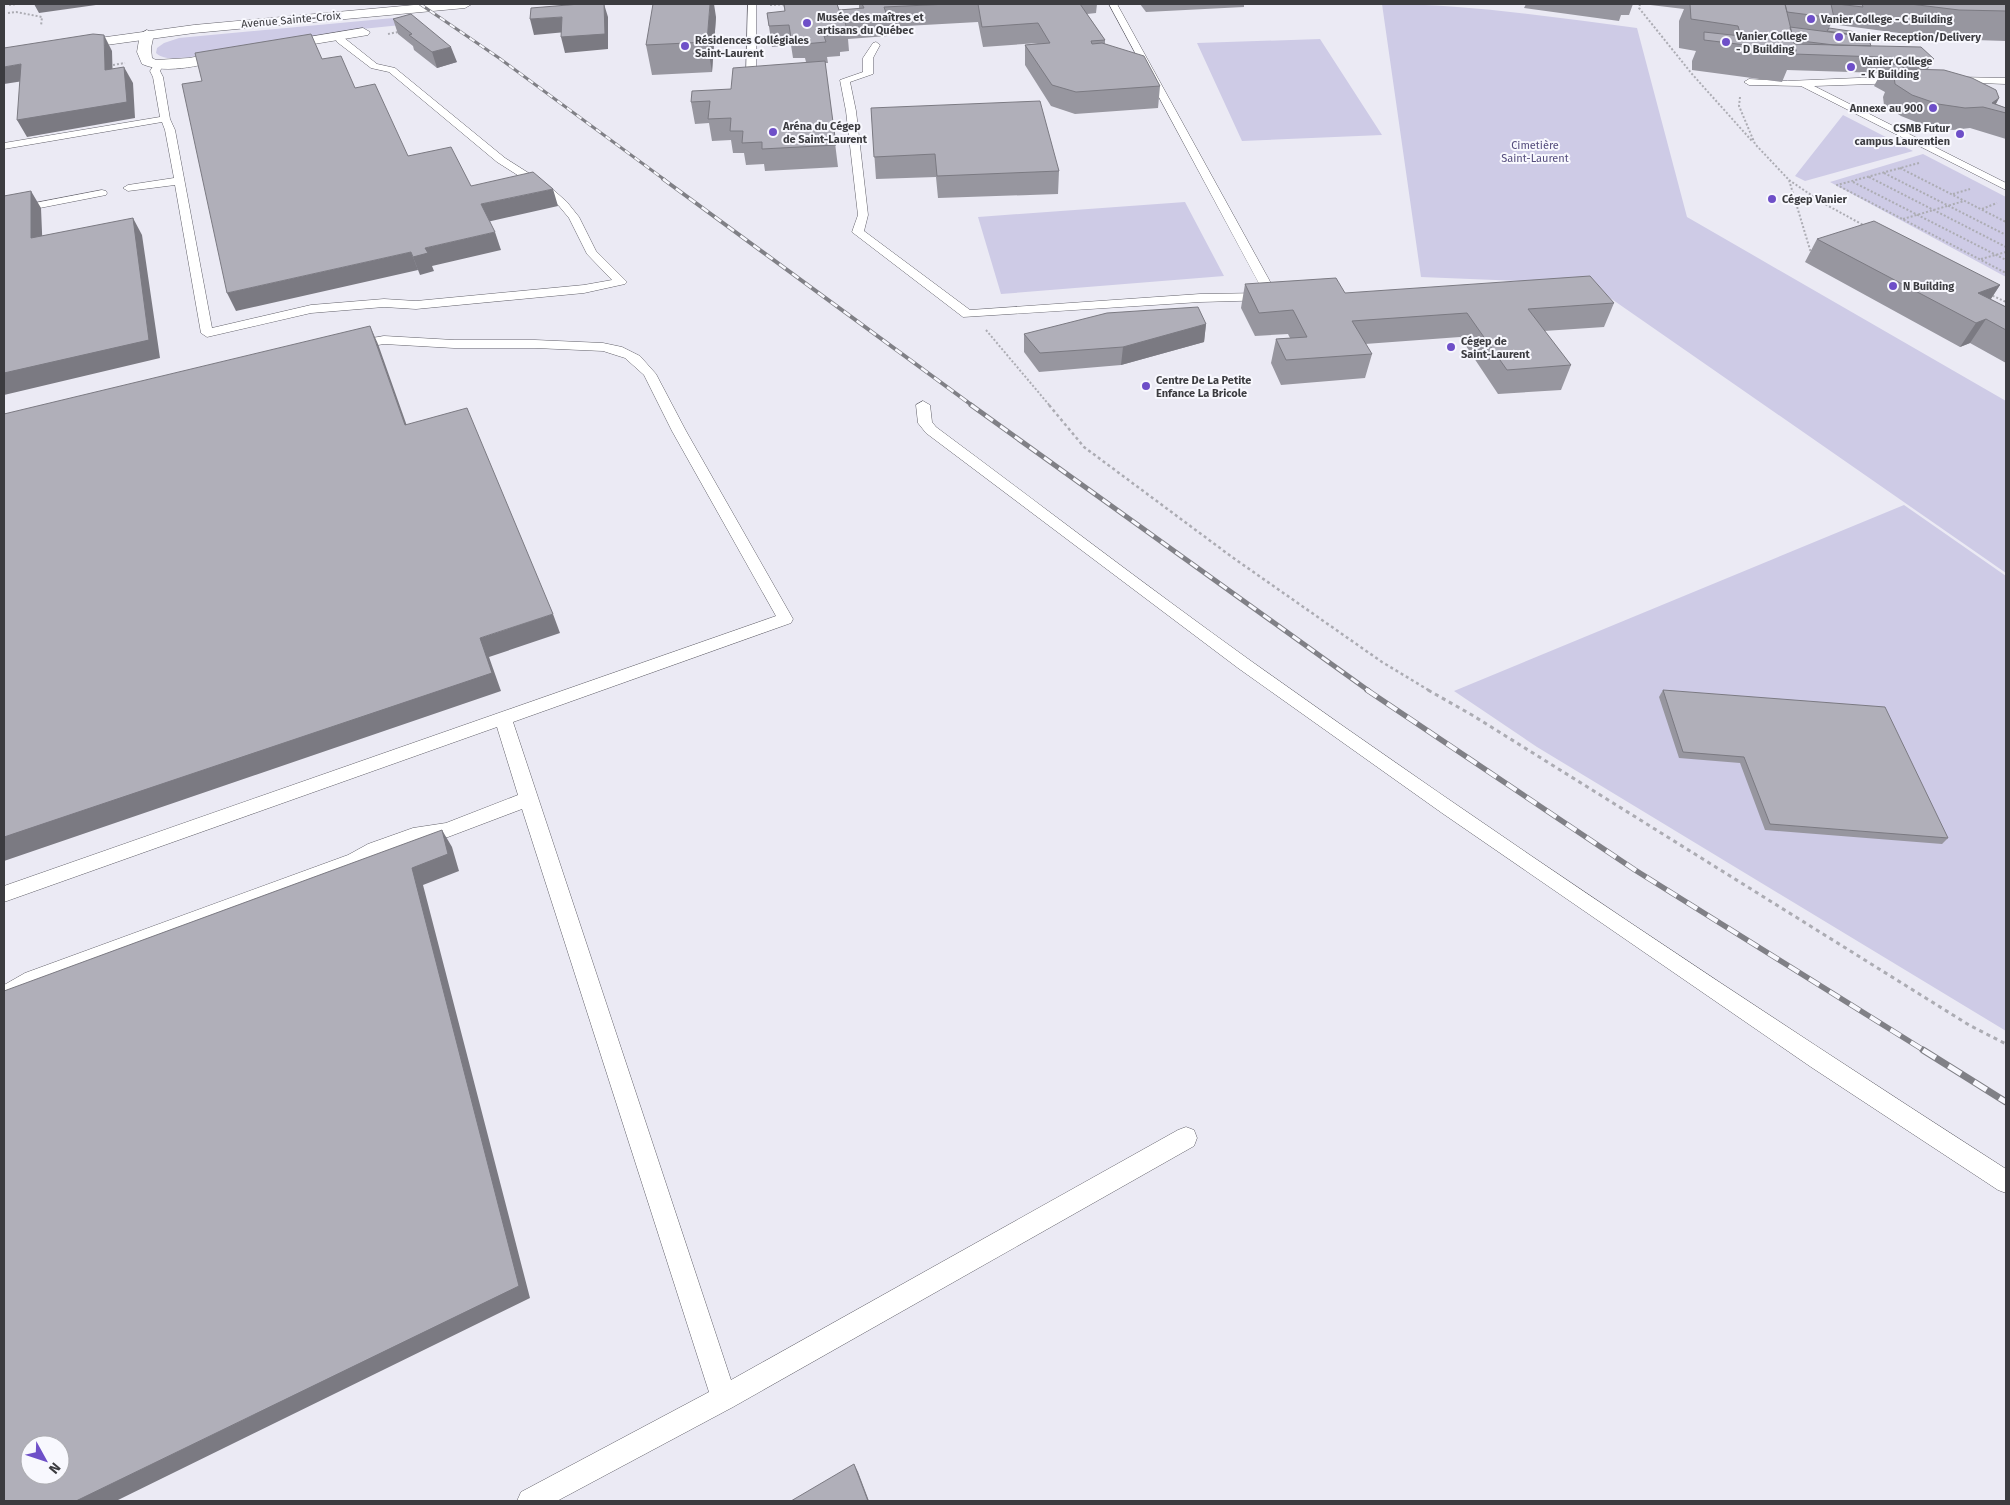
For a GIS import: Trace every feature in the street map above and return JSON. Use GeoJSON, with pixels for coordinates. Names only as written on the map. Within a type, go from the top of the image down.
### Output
{"type":"FeatureCollection","features":[{"type":"Feature","properties":{"kind":"main road","name":"Avenue Sainte-Croix"},"geometry":{"type":"LineString","coordinates":[[4,55],[147,34],[465,4]]}},
{"type":"Feature","properties":{"kind":"main road","name":"Avenue Sainte-Croix"},"geometry":{"type":"LineString","coordinates":[[263,49],[363,32]]}},
{"type":"Feature","properties":{"kind":"main road"},"geometry":{"type":"LineString","coordinates":[[147,34],[144,45],[145,55],[149,63],[158,65],[244,52]]}},
{"type":"Feature","properties":{"kind":"lane"},"geometry":{"type":"LineString","coordinates":[[752,4],[751,77],[770,78]]}},
{"type":"Feature","properties":{"kind":"lane"},"geometry":{"type":"LineString","coordinates":[[876,45],[868,58],[868,74],[840,80],[851,111],[862,215],[858,232],[967,314],[1200,298],[1272,296],[1112,4]]}},
{"type":"Feature","properties":{"kind":"lane"},"geometry":{"type":"LineString","coordinates":[[158,65],[155,71],[170,130],[207,332],[311,309],[384,303],[416,305],[584,290],[621,282],[591,252],[574,217],[545,188],[501,160],[392,70],[374,66],[340,40],[338,36]]}},
{"type":"Feature","properties":{"kind":"lane"},"geometry":{"type":"LineString","coordinates":[[1749,82],[1804,84],[1845,80],[1915,80]]}},
{"type":"Feature","properties":{"kind":"lane"},"geometry":{"type":"LineString","coordinates":[[1944,80],[2006,81]]}},
{"type":"Feature","properties":{"kind":"lane"},"geometry":{"type":"LineString","coordinates":[[1804,84],[2006,187]]}},
{"type":"Feature","properties":{"kind":"lane"},"geometry":{"type":"LineString","coordinates":[[4,146],[166,119]]}},
{"type":"Feature","properties":{"kind":"lane"},"geometry":{"type":"LineString","coordinates":[[128,188],[178,181]]}},
{"type":"Feature","properties":{"kind":"lane"},"geometry":{"type":"LineString","coordinates":[[4,212],[102,193]]}},
{"type":"Feature","properties":{"kind":"lane"},"geometry":{"type":"LineString","coordinates":[[4,894],[785,619],[679,431],[650,374],[630,354],[614,348],[603,347],[535,344],[454,344],[384,340],[342,348]]}},
{"type":"Feature","properties":{"kind":"lane"},"geometry":{"type":"LineString","coordinates":[[924,405],[925,423],[931,430],[1252,670],[1568,890],[1819,1060],[2006,1182]]}},
{"type":"Feature","properties":{"kind":"lane"},"geometry":{"type":"LineString","coordinates":[[503,718],[724,1398]]}},
{"type":"Feature","properties":{"kind":"lane"},"geometry":{"type":"LineString","coordinates":[[4,995],[32,979],[355,860],[375,849],[414,836],[448,830],[528,799]]}},
{"type":"Feature","properties":{"kind":"lane"},"geometry":{"type":"LineString","coordinates":[[530,1501],[724,1398],[1186,1138]]}},
{"type":"Feature","properties":{"kind":"path"},"geometry":{"type":"LineString","coordinates":[[9,5],[17,4]]}},
{"type":"Feature","properties":{"kind":"path"},"geometry":{"type":"LineString","coordinates":[[765,5],[790,4]]}},
{"type":"Feature","properties":{"kind":"path"},"geometry":{"type":"LineString","coordinates":[[1640,4],[1639,8],[1692,74],[1789,180],[1823,203],[1866,226]]}},
{"type":"Feature","properties":{"kind":"path"},"geometry":{"type":"LineString","coordinates":[[8,13],[16,12],[42,17],[41,26]]}},
{"type":"Feature","properties":{"kind":"path"},"geometry":{"type":"LineString","coordinates":[[388,34],[402,32]]}},
{"type":"Feature","properties":{"kind":"path"},"geometry":{"type":"LineString","coordinates":[[113,65],[128,63]]}},
{"type":"Feature","properties":{"kind":"path"},"geometry":{"type":"LineString","coordinates":[[1749,82],[1741,92],[1739,106],[1755,144]]}},
{"type":"Feature","properties":{"kind":"path"},"geometry":{"type":"LineString","coordinates":[[1946,156],[1837,185],[2006,273]]}},
{"type":"Feature","properties":{"kind":"path"},"geometry":{"type":"LineString","coordinates":[[1900,168],[2006,222]]}},
{"type":"Feature","properties":{"kind":"path"},"geometry":{"type":"LineString","coordinates":[[1883,173],[2006,235]]}},
{"type":"Feature","properties":{"kind":"path"},"geometry":{"type":"LineString","coordinates":[[1869,177],[2006,248]]}},
{"type":"Feature","properties":{"kind":"path"},"geometry":{"type":"LineString","coordinates":[[1789,180],[1813,260]]}},
{"type":"Feature","properties":{"kind":"path"},"geometry":{"type":"LineString","coordinates":[[1852,181],[2006,260]]}},
{"type":"Feature","properties":{"kind":"path"},"geometry":{"type":"LineString","coordinates":[[1981,209],[2000,202],[1995,199]]}},
{"type":"Feature","properties":{"kind":"path"},"geometry":{"type":"LineString","coordinates":[[1903,219],[1964,200]]}},
{"type":"Feature","properties":{"kind":"path"},"geometry":{"type":"LineString","coordinates":[[1981,259],[2006,252]]}},
{"type":"Feature","properties":{"kind":"path"},"geometry":{"type":"LineString","coordinates":[[1985,291],[2006,302]]}},
{"type":"Feature","properties":{"kind":"path"},"geometry":{"type":"LineString","coordinates":[[967,314],[988,332],[1084,447],[1232,556],[1366,651],[1969,1025],[2006,1044]]}},
{"type":"Feature","properties":{"kind":"green space","name":"Cimetière Saint-Laurent"},"geometry":{"type":"Polygon","coordinates":[[[1382,4],[1478,9],[1637,28],[1687,217],[2006,401],[2006,573],[1590,284],[1421,277],[1382,4]]]}},
{"type":"Feature","properties":{"kind":"green space"},"geometry":{"type":"Polygon","coordinates":[[[404,17],[401,25],[352,30],[190,57],[168,58],[156,53],[157,48],[164,43],[179,38],[404,17]]]}},
{"type":"Feature","properties":{"kind":"green space"},"geometry":{"type":"Polygon","coordinates":[[[1320,39],[1382,135],[1242,141],[1197,43],[1320,39]]]}},
{"type":"Feature","properties":{"kind":"green space"},"geometry":{"type":"Polygon","coordinates":[[[1843,115],[1913,151],[1805,181],[1795,176],[1843,115]]]}},
{"type":"Feature","properties":{"kind":"green space"},"geometry":{"type":"Polygon","coordinates":[[[1923,154],[2006,197],[2006,277],[1830,182],[1923,154]]]}},
{"type":"Feature","properties":{"kind":"green space"},"geometry":{"type":"Polygon","coordinates":[[[1185,202],[1224,276],[1001,294],[978,217],[1185,202]]]}},
{"type":"Feature","properties":{"kind":"green space"},"geometry":{"type":"Polygon","coordinates":[[[1904,505],[2006,576],[2006,1031],[1537,747],[1454,691],[1904,505]]]}},
{"type":"Feature","properties":{"kind":"building"},"geometry":{"type":"Polygon","coordinates":[[[604,4],[605,34],[561,37],[562,17],[530,19],[531,8],[604,4]]]}},
{"type":"Feature","properties":{"kind":"building"},"geometry":{"type":"Polygon","coordinates":[[[653,4],[710,4],[707,42],[646,45],[653,4]]]}},
{"type":"Feature","properties":{"kind":"building"},"geometry":{"type":"Polygon","coordinates":[[[784,4],[837,4],[839,10],[864,8],[862,4],[949,4],[884,7],[887,16],[844,18],[847,30],[837,31],[838,35],[824,36],[826,42],[804,44],[802,37],[791,38],[789,25],[769,26],[767,13],[785,11],[784,4]]]}},
{"type":"Feature","properties":{"kind":"building"},"geometry":{"type":"Polygon","coordinates":[[[978,4],[1080,4],[1105,40],[1091,41],[1092,44],[1102,43],[1144,56],[1160,86],[1076,92],[1052,85],[1025,45],[1050,43],[1038,23],[982,27],[978,4]]]}},
{"type":"Feature","properties":{"kind":"building"},"geometry":{"type":"Polygon","coordinates":[[[1690,4],[1785,4],[1796,51],[1704,40],[1704,32],[1741,36],[1738,26],[1691,19],[1690,4]]]}},
{"type":"Feature","properties":{"kind":"building"},"geometry":{"type":"Polygon","coordinates":[[[1785,4],[1831,4],[1834,18],[1787,12],[1785,4]]]}},
{"type":"Feature","properties":{"kind":"building"},"geometry":{"type":"Polygon","coordinates":[[[1837,4],[1862,4],[1863,7],[1837,4]]]}},
{"type":"Feature","properties":{"kind":"building"},"geometry":{"type":"Polygon","coordinates":[[[1910,4],[2006,4],[2006,11],[1959,10],[1910,4]]]}},
{"type":"Feature","properties":{"kind":"building"},"geometry":{"type":"Polygon","coordinates":[[[411,14],[451,47],[432,52],[409,35],[412,34],[393,19],[411,14]]]}},
{"type":"Feature","properties":{"kind":"building"},"geometry":{"type":"Polygon","coordinates":[[[1790,27],[1868,37],[1871,46],[1834,45],[1793,40],[1790,27]]]}},
{"type":"Feature","properties":{"kind":"building"},"geometry":{"type":"Polygon","coordinates":[[[1829,28],[1856,32],[1856,35],[1827,31],[1829,28]]]}},
{"type":"Feature","properties":{"kind":"building"},"geometry":{"type":"Polygon","coordinates":[[[93,34],[104,35],[105,70],[124,67],[127,102],[17,120],[21,64],[4,67],[4,48],[93,34]]]}},
{"type":"Feature","properties":{"kind":"building"},"geometry":{"type":"Polygon","coordinates":[[[311,34],[322,59],[341,56],[355,88],[375,84],[408,156],[451,147],[471,186],[533,172],[553,189],[481,204],[495,232],[425,248],[428,253],[413,257],[411,252],[227,293],[182,84],[202,81],[195,53],[311,34]]]}},
{"type":"Feature","properties":{"kind":"building"},"geometry":{"type":"Polygon","coordinates":[[[1794,44],[1921,47],[1934,59],[1794,54],[1796,51],[1794,44]]]}},
{"type":"Feature","properties":{"kind":"building","name":"Aréna du Cégep de Saint-Laurent"},"geometry":{"type":"Polygon","coordinates":[[[825,61],[836,145],[762,149],[762,142],[742,143],[743,131],[730,131],[731,118],[708,119],[710,101],[691,102],[692,91],[731,89],[733,68],[825,61]]]}},
{"type":"Feature","properties":{"kind":"building"},"geometry":{"type":"Polygon","coordinates":[[[1893,64],[1908,69],[1944,70],[1972,78],[1996,90],[1999,98],[1992,103],[2006,108],[2006,113],[1983,107],[1965,108],[1938,104],[1912,95],[1895,84],[1894,76],[1899,72],[1885,65],[1893,64]]]}},
{"type":"Feature","properties":{"kind":"building"},"geometry":{"type":"Polygon","coordinates":[[[1040,101],[1059,171],[937,176],[935,154],[874,157],[871,108],[1040,101]]]}},
{"type":"Feature","properties":{"kind":"building"},"geometry":{"type":"Polygon","coordinates":[[[31,191],[31,238],[133,218],[149,340],[4,373],[4,196],[31,191]]]}},
{"type":"Feature","properties":{"kind":"building"},"geometry":{"type":"Polygon","coordinates":[[[1874,221],[2000,285],[1978,293],[2006,307],[2006,330],[1986,319],[1976,323],[1817,239],[1874,221]]]}},
{"type":"Feature","properties":{"kind":"building"},"geometry":{"type":"Polygon","coordinates":[[[1590,276],[1614,303],[1528,309],[1571,365],[1507,370],[1467,313],[1352,321],[1372,354],[1286,360],[1276,339],[1307,337],[1293,310],[1259,313],[1245,284],[1336,278],[1345,293],[1590,276]]]}},
{"type":"Feature","properties":{"kind":"building"},"geometry":{"type":"Polygon","coordinates":[[[1198,307],[1206,324],[1123,347],[1040,353],[1024,334],[1107,313],[1198,307]]]}},
{"type":"Feature","properties":{"kind":"building"},"geometry":{"type":"Polygon","coordinates":[[[370,326],[405,425],[467,408],[553,614],[480,638],[492,673],[4,837],[4,414],[370,326]]]}},
{"type":"Feature","properties":{"kind":"building"},"geometry":{"type":"Polygon","coordinates":[[[1663,690],[1885,707],[1948,838],[1770,824],[1744,757],[1683,752],[1663,690]]]}},
{"type":"Feature","properties":{"kind":"building"},"geometry":{"type":"Polygon","coordinates":[[[442,830],[448,854],[412,868],[519,1286],[76,1501],[4,1501],[4,991],[442,830]]]}},
{"type":"Feature","properties":{"kind":"building"},"geometry":{"type":"Polygon","coordinates":[[[854,1464],[868,1501],[791,1501],[854,1464]]]}},
{"type":"Feature","properties":{"kind":"railway"},"geometry":{"type":"LineString","coordinates":[[420,4],[499,58],[665,180]]}},
{"type":"Feature","properties":{"kind":"railway"},"geometry":{"type":"LineString","coordinates":[[663,179],[973,406]]}},
{"type":"Feature","properties":{"kind":"railway"},"geometry":{"type":"LineString","coordinates":[[971,405],[1369,691]]}},
{"type":"Feature","properties":{"kind":"railway"},"geometry":{"type":"LineString","coordinates":[[1367,690],[1635,870],[1925,1051]]}},
{"type":"Feature","properties":{"kind":"railway"},"geometry":{"type":"LineString","coordinates":[[1923,1050],[2006,1102]]}},
{"type":"Feature","properties":{"kind":"place","name":"Vanier College - C Building"},"geometry":{"type":"Point","coordinates":[1811,19]}},
{"type":"Feature","properties":{"kind":"place","name":"Musée des maîtres et artisans du Québec"},"geometry":{"type":"Point","coordinates":[807,23]}},
{"type":"Feature","properties":{"kind":"place","name":"Vanier Reception/Delivery"},"geometry":{"type":"Point","coordinates":[1839,37]}},
{"type":"Feature","properties":{"kind":"place","name":"Vanier College - D Building"},"geometry":{"type":"Point","coordinates":[1726,42]}},
{"type":"Feature","properties":{"kind":"place","name":"Résidences Collégiales Saint-Laurent"},"geometry":{"type":"Point","coordinates":[685,46]}},
{"type":"Feature","properties":{"kind":"place","name":"Vanier College - K Building"},"geometry":{"type":"Point","coordinates":[1851,67]}},
{"type":"Feature","properties":{"kind":"place","name":"Annexe au 900"},"geometry":{"type":"Point","coordinates":[1933,108]}},
{"type":"Feature","properties":{"kind":"place","name":"Aréna du Cégep de Saint-Laurent"},"geometry":{"type":"Point","coordinates":[773,132]}},
{"type":"Feature","properties":{"kind":"place","name":"CSMB Futur campus Laurentien"},"geometry":{"type":"Point","coordinates":[1960,134]}},
{"type":"Feature","properties":{"kind":"place","name":"Cégep Vanier"},"geometry":{"type":"Point","coordinates":[1772,199]}},
{"type":"Feature","properties":{"kind":"place","name":"N Building"},"geometry":{"type":"Point","coordinates":[1893,286]}},
{"type":"Feature","properties":{"kind":"place","name":"Cégep de Saint-Laurent"},"geometry":{"type":"Point","coordinates":[1451,347]}},
{"type":"Feature","properties":{"kind":"place","name":"Centre De La Petite Enfance La Bricole"},"geometry":{"type":"Point","coordinates":[1146,386]}}]}
